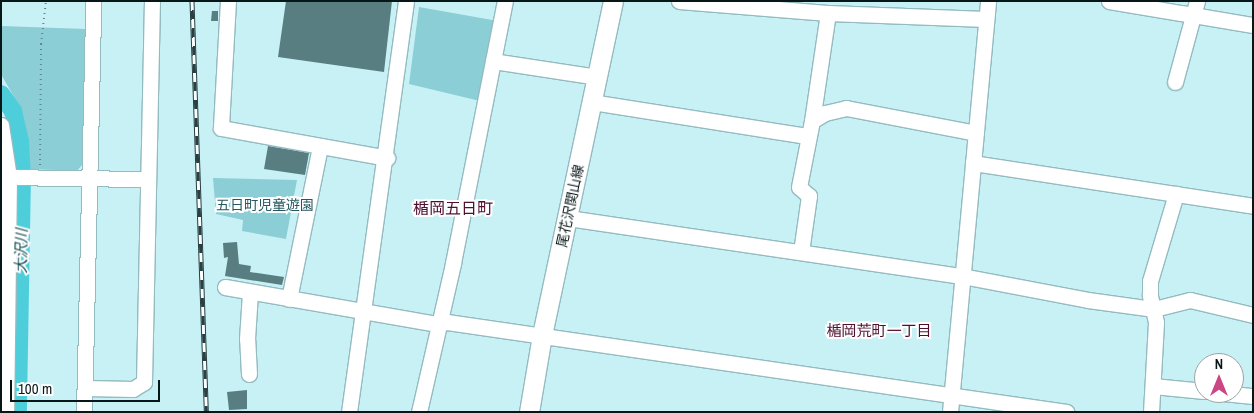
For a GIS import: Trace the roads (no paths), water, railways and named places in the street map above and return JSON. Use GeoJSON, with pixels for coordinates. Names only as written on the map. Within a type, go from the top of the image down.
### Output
{"type":"FeatureCollection","features":[{"type":"Feature","properties":{"kind":"main road","name":"尾花沢関山線"},"geometry":{"type":"LineString","coordinates":[[529,412],[542,335],[613,1]]}},
{"type":"Feature","properties":{"kind":"street"},"geometry":{"type":"LineString","coordinates":[[84,412],[93,1]]}},
{"type":"Feature","properties":{"kind":"street"},"geometry":{"type":"LineString","coordinates":[[85,388],[133,389],[144,382],[152,1]]}},
{"type":"Feature","properties":{"kind":"street"},"geometry":{"type":"LineString","coordinates":[[228,1],[220,128],[387,158]]}},
{"type":"Feature","properties":{"kind":"street"},"geometry":{"type":"LineString","coordinates":[[349,412],[387,158],[406,1]]}},
{"type":"Feature","properties":{"kind":"street"},"geometry":{"type":"LineString","coordinates":[[419,412],[505,1]]}},
{"type":"Feature","properties":{"kind":"street"},"geometry":{"type":"LineString","coordinates":[[679,1],[828,13],[876,7],[986,19]]}},
{"type":"Feature","properties":{"kind":"street"},"geometry":{"type":"LineString","coordinates":[[950,412],[988,1]]}},
{"type":"Feature","properties":{"kind":"street"},"geometry":{"type":"LineString","coordinates":[[1109,1],[1195,8],[1253,25]]}},
{"type":"Feature","properties":{"kind":"street"},"geometry":{"type":"LineString","coordinates":[[1175,82],[1195,8]]}},
{"type":"Feature","properties":{"kind":"street"},"geometry":{"type":"LineString","coordinates":[[801,252],[809,196],[798,187],[807,136],[812,121],[828,13]]}},
{"type":"Feature","properties":{"kind":"street"},"geometry":{"type":"LineString","coordinates":[[493,61],[597,77]]}},
{"type":"Feature","properties":{"kind":"street"},"geometry":{"type":"LineString","coordinates":[[592,102],[807,136]]}},
{"type":"Feature","properties":{"kind":"street"},"geometry":{"type":"LineString","coordinates":[[812,121],[846,108],[976,132]]}},
{"type":"Feature","properties":{"kind":"street"},"geometry":{"type":"LineString","coordinates":[[1,125],[9,177],[4,387],[6,412]]}},
{"type":"Feature","properties":{"kind":"street"},"geometry":{"type":"LineString","coordinates":[[290,299],[320,146]]}},
{"type":"Feature","properties":{"kind":"street"},"geometry":{"type":"LineString","coordinates":[[973,163],[1253,206]]}},
{"type":"Feature","properties":{"kind":"street"},"geometry":{"type":"LineString","coordinates":[[9,177],[148,179]]}},
{"type":"Feature","properties":{"kind":"street"},"geometry":{"type":"LineString","coordinates":[[1151,412],[1154,309],[1150,281],[1176,194]]}},
{"type":"Feature","properties":{"kind":"street"},"geometry":{"type":"LineString","coordinates":[[568,218],[962,276],[1154,309],[1190,300],[1253,315]]}},
{"type":"Feature","properties":{"kind":"street"},"geometry":{"type":"LineString","coordinates":[[225,287],[438,324],[447,322],[542,335],[1066,412]]}},
{"type":"Feature","properties":{"kind":"street"},"geometry":{"type":"LineString","coordinates":[[249,374],[247,339],[250,292]]}},
{"type":"Feature","properties":{"kind":"street"},"geometry":{"type":"LineString","coordinates":[[1153,386],[1194,390]]}},
{"type":"Feature","properties":{"kind":"waterway","name":"大沢川"},"geometry":{"type":"LineString","coordinates":[[1,94],[13,111],[20,141],[22,175],[18,412]]}},
{"type":"Feature","properties":{"kind":"railway"},"geometry":{"type":"LineString","coordinates":[[192,1],[206,412]]}},
{"type":"Feature","properties":{"kind":"district","name":"楯岡五日町"},"geometry":{"type":"Point","coordinates":[453,208]}},
{"type":"Feature","properties":{"kind":"district","name":"楯岡荒町一丁目"},"geometry":{"type":"Point","coordinates":[879,331]}},
{"type":"Feature","properties":{"kind":"park label","name":"五日町児童遊園"},"geometry":{"type":"Point","coordinates":[265,205]}}]}
